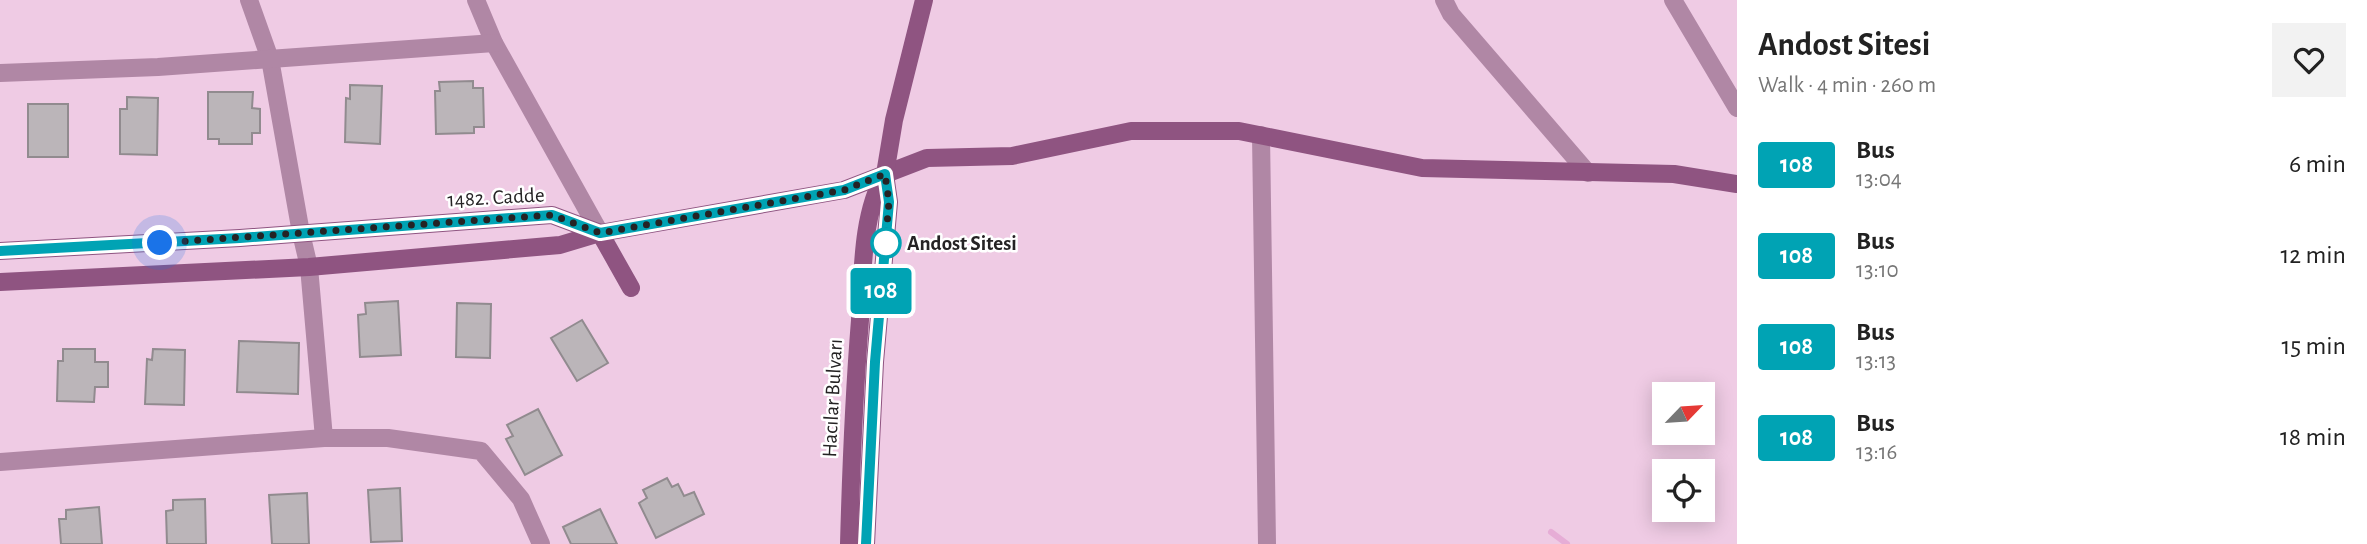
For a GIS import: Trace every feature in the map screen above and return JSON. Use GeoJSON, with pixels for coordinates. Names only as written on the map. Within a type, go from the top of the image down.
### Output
{"type":"FeatureCollection","features":[{"type":"Feature","properties":{"kind":"street"},"geometry":{"type":"LineString","coordinates":[[249,0],[270,59],[300,233],[309,267],[324,438]]}},
{"type":"Feature","properties":{"kind":"street"},"geometry":{"type":"LineString","coordinates":[[475,0],[494,43],[631,288]]}},
{"type":"Feature","properties":{"kind":"street","name":"Hacılar Bulvarı"},"geometry":{"type":"LineString","coordinates":[[849,544],[852,442],[863,270],[872,201],[885,174],[894,120],[924,0]]}},
{"type":"Feature","properties":{"kind":"street"},"geometry":{"type":"LineString","coordinates":[[1444,0],[1451,14],[1588,173]]}},
{"type":"Feature","properties":{"kind":"street"},"geometry":{"type":"LineString","coordinates":[[1673,0],[1737,108]]}},
{"type":"Feature","properties":{"kind":"street"},"geometry":{"type":"LineString","coordinates":[[0,73],[158,67],[494,43]]}},
{"type":"Feature","properties":{"kind":"street"},"geometry":{"type":"LineString","coordinates":[[0,282],[309,267],[560,245],[600,233],[844,190],[928,158],[1012,156],[1131,131],[1238,131],[1422,169],[1674,174],[1737,184]]}},
{"type":"Feature","properties":{"kind":"street"},"geometry":{"type":"LineString","coordinates":[[1261,135],[1267,544]]}},
{"type":"Feature","properties":{"kind":"street","name":"Hacılar Bulvarı"},"geometry":{"type":"LineString","coordinates":[[866,544],[875,362],[889,202],[885,174]]}},
{"type":"Feature","properties":{"kind":"street","name":"1482. Cadde"},"geometry":{"type":"LineString","coordinates":[[0,251],[240,238],[552,215],[600,233]]}},
{"type":"Feature","properties":{"kind":"street"},"geometry":{"type":"LineString","coordinates":[[0,462],[324,438],[387,438],[481,451],[521,499],[541,544]]}},
{"type":"Feature","properties":{"kind":"shaded area"},"geometry":{"type":"Polygon","coordinates":[[[0,0],[1737,0],[1737,544],[0,544],[0,0]]]}},
{"type":"Feature","properties":{"kind":"building"},"geometry":{"type":"Polygon","coordinates":[[[473,81],[473,88],[483,88],[484,127],[474,127],[474,133],[436,134],[435,91],[440,91],[439,82],[473,81]]]}},
{"type":"Feature","properties":{"kind":"building"},"geometry":{"type":"Polygon","coordinates":[[[350,85],[382,86],[380,144],[345,142],[346,98],[350,99],[350,85]]]}},
{"type":"Feature","properties":{"kind":"building"},"geometry":{"type":"Polygon","coordinates":[[[208,92],[253,92],[252,108],[260,109],[260,133],[252,133],[252,144],[219,144],[219,139],[208,139],[208,92]]]}},
{"type":"Feature","properties":{"kind":"building"},"geometry":{"type":"Polygon","coordinates":[[[127,97],[158,98],[157,155],[120,154],[120,109],[127,109],[127,97]]]}},
{"type":"Feature","properties":{"kind":"building"},"geometry":{"type":"Polygon","coordinates":[[[28,104],[68,104],[68,157],[28,157],[28,104]]]}},
{"type":"Feature","properties":{"kind":"building"},"geometry":{"type":"Polygon","coordinates":[[[398,301],[401,355],[360,357],[358,315],[366,314],[365,303],[398,301]]]}},
{"type":"Feature","properties":{"kind":"building"},"geometry":{"type":"Polygon","coordinates":[[[457,303],[491,304],[490,358],[456,357],[457,303]]]}},
{"type":"Feature","properties":{"kind":"building"},"geometry":{"type":"Polygon","coordinates":[[[582,320],[608,363],[577,381],[551,338],[582,320]]]}},
{"type":"Feature","properties":{"kind":"building"},"geometry":{"type":"Polygon","coordinates":[[[239,341],[299,343],[298,394],[237,392],[239,341]]]}},
{"type":"Feature","properties":{"kind":"building"},"geometry":{"type":"Polygon","coordinates":[[[63,349],[95,349],[95,362],[108,362],[108,387],[95,387],[94,402],[57,401],[58,361],[63,361],[63,349]]]}},
{"type":"Feature","properties":{"kind":"building"},"geometry":{"type":"Polygon","coordinates":[[[153,349],[185,350],[184,405],[145,404],[147,359],[152,360],[153,349]]]}},
{"type":"Feature","properties":{"kind":"building"},"geometry":{"type":"Polygon","coordinates":[[[538,409],[562,455],[525,475],[506,439],[513,436],[507,425],[538,409]]]}},
{"type":"Feature","properties":{"kind":"building"},"geometry":{"type":"Polygon","coordinates":[[[667,478],[672,487],[678,484],[684,496],[694,492],[704,514],[656,538],[639,503],[647,498],[643,490],[667,478]]]}},
{"type":"Feature","properties":{"kind":"building"},"geometry":{"type":"Polygon","coordinates":[[[400,488],[402,541],[371,542],[368,490],[400,488]]]}},
{"type":"Feature","properties":{"kind":"building"},"geometry":{"type":"Polygon","coordinates":[[[307,493],[309,544],[272,544],[269,495],[307,493]]]}},
{"type":"Feature","properties":{"kind":"building"},"geometry":{"type":"Polygon","coordinates":[[[205,499],[206,544],[167,544],[166,511],[173,510],[173,500],[205,499]]]}},
{"type":"Feature","properties":{"kind":"building"},"geometry":{"type":"Polygon","coordinates":[[[99,507],[102,544],[61,544],[59,519],[66,519],[66,510],[99,507]]]}},
{"type":"Feature","properties":{"kind":"building"},"geometry":{"type":"Polygon","coordinates":[[[600,509],[617,544],[571,544],[563,527],[600,509]]]}},
{"type":"Feature","properties":{"kind":"waterway"},"geometry":{"type":"LineString","coordinates":[[1551,532],[1567,544]]}},
{"type":"Feature","properties":{"kind":"bus line","name":"108"},"geometry":{"type":"LineString","coordinates":[[0,251],[240,238],[552,215],[600,233],[844,190],[885,174],[889,202],[888,222],[875,362],[866,544]]}},
{"type":"Feature","properties":{"kind":"place","name":"Andost Sitesi"},"geometry":{"type":"Point","coordinates":[886,243]}},
{"type":"Feature","properties":{"kind":"route"},"geometry":{"type":"LineString","coordinates":[[160,243],[552,215],[600,233],[844,190],[885,174],[889,202],[885,247],[886,243]]}}]}
